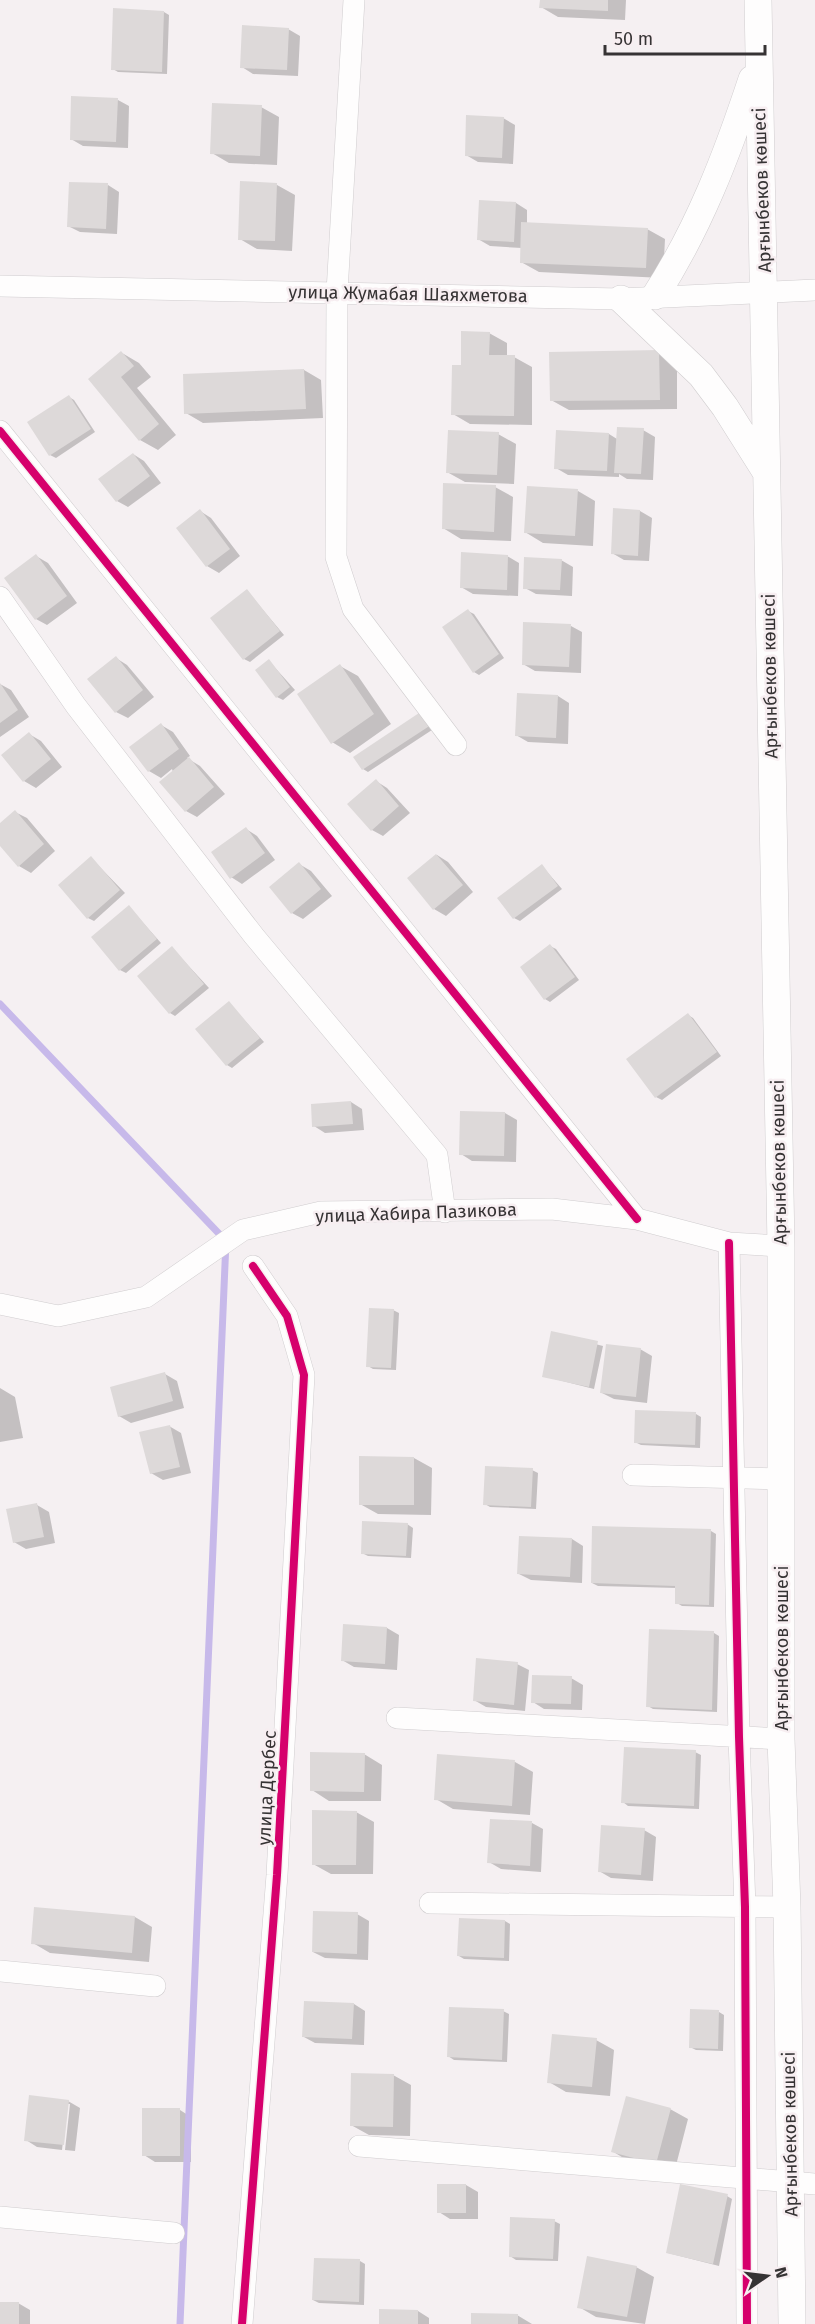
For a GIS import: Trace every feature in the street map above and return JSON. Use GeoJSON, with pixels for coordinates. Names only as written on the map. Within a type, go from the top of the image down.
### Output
{"type":"FeatureCollection","features":[{"type":"Feature","properties":{"kind":"main road","name":"Арғынбеков көшесі"},"geometry":{"type":"LineString","coordinates":[[758,0],[781,1246],[783,1479],[781,1739],[787,1907],[803,2182],[792,2324]]}},
{"type":"Feature","properties":{"kind":"main road"},"geometry":{"type":"LineString","coordinates":[[656,296],[683,253],[706,204],[734,134],[758,60]]}},
{"type":"Feature","properties":{"kind":"main road"},"geometry":{"type":"LineString","coordinates":[[621,300],[701,375],[725,407],[766,472]]}},
{"type":"Feature","properties":{"kind":"street"},"geometry":{"type":"LineString","coordinates":[[354,0],[337,292],[336,556],[353,609],[456,745]]}},
{"type":"Feature","properties":{"kind":"street","name":"улица Жумабая Шаяхметова"},"geometry":{"type":"LineString","coordinates":[[0,286],[621,300],[765,290],[815,290]]}},
{"type":"Feature","properties":{"kind":"street"},"geometry":{"type":"LineString","coordinates":[[0,431],[637,1218]]}},
{"type":"Feature","properties":{"kind":"street"},"geometry":{"type":"LineString","coordinates":[[0,597],[76,706],[254,936],[437,1155],[445,1212]]}},
{"type":"Feature","properties":{"kind":"street","name":"улица Хабира Пазикова"},"geometry":{"type":"LineString","coordinates":[[0,1304],[58,1316],[146,1297],[243,1230],[321,1212],[552,1209],[637,1218],[729,1243],[781,1246]]}},
{"type":"Feature","properties":{"kind":"street"},"geometry":{"type":"LineString","coordinates":[[729,1243],[739,1737],[745,1907],[747,2324]]}},
{"type":"Feature","properties":{"kind":"street","name":"улица Дербес"},"geometry":{"type":"LineString","coordinates":[[242,2324],[277,1875],[304,1375],[287,1316],[253,1266]]}},
{"type":"Feature","properties":{"kind":"street"},"geometry":{"type":"LineString","coordinates":[[633,1475],[783,1479]]}},
{"type":"Feature","properties":{"kind":"street"},"geometry":{"type":"LineString","coordinates":[[397,1718],[781,1739]]}},
{"type":"Feature","properties":{"kind":"street"},"geometry":{"type":"LineString","coordinates":[[430,1903],[787,1907]]}},
{"type":"Feature","properties":{"kind":"street"},"geometry":{"type":"LineString","coordinates":[[0,1971],[155,1986]]}},
{"type":"Feature","properties":{"kind":"street"},"geometry":{"type":"LineString","coordinates":[[359,2146],[803,2182]]}},
{"type":"Feature","properties":{"kind":"street"},"geometry":{"type":"LineString","coordinates":[[0,2217],[174,2233]]}},
{"type":"Feature","properties":{"kind":"building"},"geometry":{"type":"Polygon","coordinates":[[[540,0],[608,0],[608,11],[539,8],[540,0]]]}},
{"type":"Feature","properties":{"kind":"building"},"geometry":{"type":"Polygon","coordinates":[[[113,8],[164,11],[162,72],[111,70],[113,8]]]}},
{"type":"Feature","properties":{"kind":"building"},"geometry":{"type":"Polygon","coordinates":[[[242,25],[289,28],[287,70],[240,68],[242,25]]]}},
{"type":"Feature","properties":{"kind":"building"},"geometry":{"type":"Polygon","coordinates":[[[71,96],[118,98],[116,142],[70,140],[71,96]]]}},
{"type":"Feature","properties":{"kind":"building"},"geometry":{"type":"Polygon","coordinates":[[[212,103],[262,105],[260,156],[210,154],[212,103]]]}},
{"type":"Feature","properties":{"kind":"building"},"geometry":{"type":"Polygon","coordinates":[[[466,115],[504,117],[502,158],[465,156],[466,115]]]}},
{"type":"Feature","properties":{"kind":"building"},"geometry":{"type":"Polygon","coordinates":[[[240,181],[277,183],[275,241],[238,240],[240,181]]]}},
{"type":"Feature","properties":{"kind":"building"},"geometry":{"type":"Polygon","coordinates":[[[69,182],[108,183],[106,229],[67,227],[69,182]]]}},
{"type":"Feature","properties":{"kind":"building"},"geometry":{"type":"Polygon","coordinates":[[[479,200],[516,202],[514,242],[477,240],[479,200]]]}},
{"type":"Feature","properties":{"kind":"building"},"geometry":{"type":"Polygon","coordinates":[[[521,222],[648,228],[646,268],[520,263],[521,222]]]}},
{"type":"Feature","properties":{"kind":"building"},"geometry":{"type":"Polygon","coordinates":[[[461,331],[490,332],[489,355],[515,355],[514,416],[451,415],[452,365],[461,365],[461,331]]]}},
{"type":"Feature","properties":{"kind":"building"},"geometry":{"type":"Polygon","coordinates":[[[659,350],[660,400],[550,401],[549,352],[659,350]]]}},
{"type":"Feature","properties":{"kind":"building"},"geometry":{"type":"Polygon","coordinates":[[[121,351],[134,366],[121,377],[159,424],[139,441],[88,379],[121,351]]]}},
{"type":"Feature","properties":{"kind":"building"},"geometry":{"type":"Polygon","coordinates":[[[304,369],[306,409],[184,414],[183,374],[304,369]]]}},
{"type":"Feature","properties":{"kind":"building"},"geometry":{"type":"Polygon","coordinates":[[[69,395],[91,429],[49,456],[27,422],[69,395]]]}},
{"type":"Feature","properties":{"kind":"building"},"geometry":{"type":"Polygon","coordinates":[[[617,427],[644,428],[641,474],[614,473],[617,427]]]}},
{"type":"Feature","properties":{"kind":"building"},"geometry":{"type":"Polygon","coordinates":[[[448,430],[499,432],[497,475],[446,473],[448,430]]]}},
{"type":"Feature","properties":{"kind":"building"},"geometry":{"type":"Polygon","coordinates":[[[556,430],[609,433],[607,471],[554,469],[556,430]]]}},
{"type":"Feature","properties":{"kind":"building"},"geometry":{"type":"Polygon","coordinates":[[[133,453],[150,476],[116,502],[98,479],[133,453]]]}},
{"type":"Feature","properties":{"kind":"building"},"geometry":{"type":"Polygon","coordinates":[[[443,483],[496,485],[494,532],[442,529],[443,483]]]}},
{"type":"Feature","properties":{"kind":"building"},"geometry":{"type":"Polygon","coordinates":[[[527,486],[578,489],[575,536],[524,533],[527,486]]]}},
{"type":"Feature","properties":{"kind":"building"},"geometry":{"type":"Polygon","coordinates":[[[613,508],[640,510],[638,556],[611,554],[613,508]]]}},
{"type":"Feature","properties":{"kind":"building"},"geometry":{"type":"Polygon","coordinates":[[[200,509],[230,549],[206,567],[176,528],[200,509]]]}},
{"type":"Feature","properties":{"kind":"building"},"geometry":{"type":"Polygon","coordinates":[[[461,552],[508,555],[507,590],[460,588],[461,552]]]}},
{"type":"Feature","properties":{"kind":"building"},"geometry":{"type":"Polygon","coordinates":[[[36,554],[67,596],[35,620],[4,578],[36,554]]]}},
{"type":"Feature","properties":{"kind":"building"},"geometry":{"type":"Polygon","coordinates":[[[524,557],[562,559],[560,590],[523,589],[524,557]]]}},
{"type":"Feature","properties":{"kind":"building"},"geometry":{"type":"Polygon","coordinates":[[[247,589],[280,631],[243,660],[210,618],[247,589]]]}},
{"type":"Feature","properties":{"kind":"building"},"geometry":{"type":"Polygon","coordinates":[[[468,609],[499,654],[473,673],[442,627],[468,609]]]}},
{"type":"Feature","properties":{"kind":"building"},"geometry":{"type":"Polygon","coordinates":[[[523,622],[571,624],[569,667],[522,665],[523,622]]]}},
{"type":"Feature","properties":{"kind":"building"},"geometry":{"type":"Polygon","coordinates":[[[116,656],[143,690],[115,713],[87,679],[116,656]]]}},
{"type":"Feature","properties":{"kind":"building"},"geometry":{"type":"Polygon","coordinates":[[[269,659],[290,687],[276,698],[255,670],[269,659]]]}},
{"type":"Feature","properties":{"kind":"building"},"geometry":{"type":"Polygon","coordinates":[[[340,664],[374,714],[331,744],[297,694],[340,664]]]}},
{"type":"Feature","properties":{"kind":"building"},"geometry":{"type":"Polygon","coordinates":[[[0,683],[18,710],[0,723],[0,683]]]}},
{"type":"Feature","properties":{"kind":"building"},"geometry":{"type":"Polygon","coordinates":[[[517,693],[558,695],[556,738],[515,736],[517,693]]]}},
{"type":"Feature","properties":{"kind":"building"},"geometry":{"type":"Polygon","coordinates":[[[422,711],[431,725],[362,770],[353,757],[422,711]]]}},
{"type":"Feature","properties":{"kind":"building"},"geometry":{"type":"Polygon","coordinates":[[[161,723],[179,749],[148,772],[129,747],[161,723]]]}},
{"type":"Feature","properties":{"kind":"building"},"geometry":{"type":"Polygon","coordinates":[[[29,732],[51,759],[23,782],[1,755],[29,732]]]}},
{"type":"Feature","properties":{"kind":"building"},"geometry":{"type":"Polygon","coordinates":[[[189,757],[214,787],[185,812],[159,782],[189,757]]]}},
{"type":"Feature","properties":{"kind":"building"},"geometry":{"type":"Polygon","coordinates":[[[376,779],[399,806],[371,831],[347,804],[376,779]]]}},
{"type":"Feature","properties":{"kind":"building"},"geometry":{"type":"Polygon","coordinates":[[[15,810],[44,844],[18,867],[0,846],[0,823],[15,810]]]}},
{"type":"Feature","properties":{"kind":"building"},"geometry":{"type":"Polygon","coordinates":[[[246,827],[265,853],[230,879],[211,852],[246,827]]]}},
{"type":"Feature","properties":{"kind":"building"},"geometry":{"type":"Polygon","coordinates":[[[436,854],[463,885],[433,910],[407,878],[436,854]]]}},
{"type":"Feature","properties":{"kind":"building"},"geometry":{"type":"Polygon","coordinates":[[[91,856],[120,890],[87,919],[58,885],[91,856]]]}},
{"type":"Feature","properties":{"kind":"building"},"geometry":{"type":"Polygon","coordinates":[[[299,862],[321,889],[291,914],[269,887],[299,862]]]}},
{"type":"Feature","properties":{"kind":"building"},"geometry":{"type":"Polygon","coordinates":[[[542,864],[558,886],[513,919],[497,898],[542,864]]]}},
{"type":"Feature","properties":{"kind":"building"},"geometry":{"type":"Polygon","coordinates":[[[129,905],[157,939],[119,971],[91,937],[129,905]]]}},
{"type":"Feature","properties":{"kind":"building"},"geometry":{"type":"Polygon","coordinates":[[[550,944],[575,977],[544,1000],[520,967],[550,944]]]}},
{"type":"Feature","properties":{"kind":"building"},"geometry":{"type":"Polygon","coordinates":[[[172,946],[204,984],[169,1014],[137,976],[172,946]]]}},
{"type":"Feature","properties":{"kind":"building"},"geometry":{"type":"Polygon","coordinates":[[[229,1001],[260,1038],[226,1066],[195,1029],[229,1001]]]}},
{"type":"Feature","properties":{"kind":"building"},"geometry":{"type":"Polygon","coordinates":[[[688,1013],[717,1052],[655,1098],[626,1059],[688,1013]]]}},
{"type":"Feature","properties":{"kind":"building"},"geometry":{"type":"Polygon","coordinates":[[[351,1101],[353,1124],[312,1127],[311,1104],[351,1101]]]}},
{"type":"Feature","properties":{"kind":"building"},"geometry":{"type":"Polygon","coordinates":[[[460,1111],[505,1112],[504,1156],[459,1155],[460,1111]]]}},
{"type":"Feature","properties":{"kind":"building"},"geometry":{"type":"Polygon","coordinates":[[[369,1308],[394,1309],[391,1368],[366,1367],[369,1308]]]}},
{"type":"Feature","properties":{"kind":"building"},"geometry":{"type":"Polygon","coordinates":[[[551,1331],[598,1341],[589,1387],[542,1377],[551,1331]]]}},
{"type":"Feature","properties":{"kind":"building"},"geometry":{"type":"Polygon","coordinates":[[[606,1344],[641,1348],[636,1397],[600,1393],[606,1344]]]}},
{"type":"Feature","properties":{"kind":"building"},"geometry":{"type":"Polygon","coordinates":[[[165,1372],[173,1401],[118,1417],[110,1387],[165,1372]]]}},
{"type":"Feature","properties":{"kind":"building"},"geometry":{"type":"Polygon","coordinates":[[[635,1410],[696,1412],[695,1445],[634,1443],[635,1410]]]}},
{"type":"Feature","properties":{"kind":"building"},"geometry":{"type":"Polygon","coordinates":[[[170,1425],[180,1467],[150,1474],[139,1432],[170,1425]]]}},
{"type":"Feature","properties":{"kind":"building"},"geometry":{"type":"Polygon","coordinates":[[[359,1456],[414,1457],[414,1505],[359,1505],[359,1456]]]}},
{"type":"Feature","properties":{"kind":"building"},"geometry":{"type":"Polygon","coordinates":[[[485,1466],[533,1468],[531,1507],[483,1505],[485,1466]]]}},
{"type":"Feature","properties":{"kind":"building"},"geometry":{"type":"Polygon","coordinates":[[[37,1503],[44,1537],[13,1543],[6,1509],[37,1503]]]}},
{"type":"Feature","properties":{"kind":"building"},"geometry":{"type":"Polygon","coordinates":[[[362,1521],[408,1523],[406,1556],[361,1554],[362,1521]]]}},
{"type":"Feature","properties":{"kind":"building"},"geometry":{"type":"Polygon","coordinates":[[[592,1526],[711,1529],[709,1605],[675,1604],[675,1586],[591,1583],[592,1526]]]}},
{"type":"Feature","properties":{"kind":"building"},"geometry":{"type":"Polygon","coordinates":[[[519,1536],[572,1538],[570,1577],[517,1574],[519,1536]]]}},
{"type":"Feature","properties":{"kind":"building"},"geometry":{"type":"Polygon","coordinates":[[[343,1624],[387,1627],[385,1664],[341,1661],[343,1624]]]}},
{"type":"Feature","properties":{"kind":"building"},"geometry":{"type":"Polygon","coordinates":[[[649,1629],[714,1631],[712,1710],[646,1707],[649,1629]]]}},
{"type":"Feature","properties":{"kind":"building"},"geometry":{"type":"Polygon","coordinates":[[[476,1658],[518,1662],[514,1705],[473,1701],[476,1658]]]}},
{"type":"Feature","properties":{"kind":"building"},"geometry":{"type":"Polygon","coordinates":[[[532,1675],[572,1676],[571,1704],[531,1703],[532,1675]]]}},
{"type":"Feature","properties":{"kind":"building"},"geometry":{"type":"Polygon","coordinates":[[[624,1747],[696,1750],[694,1806],[621,1803],[624,1747]]]}},
{"type":"Feature","properties":{"kind":"building"},"geometry":{"type":"Polygon","coordinates":[[[310,1752],[365,1753],[364,1792],[310,1791],[310,1752]]]}},
{"type":"Feature","properties":{"kind":"building"},"geometry":{"type":"Polygon","coordinates":[[[437,1754],[515,1760],[512,1806],[434,1800],[437,1754]]]}},
{"type":"Feature","properties":{"kind":"building"},"geometry":{"type":"Polygon","coordinates":[[[312,1810],[357,1811],[356,1865],[312,1865],[312,1810]]]}},
{"type":"Feature","properties":{"kind":"building"},"geometry":{"type":"Polygon","coordinates":[[[490,1819],[532,1821],[530,1866],[487,1863],[490,1819]]]}},
{"type":"Feature","properties":{"kind":"building"},"geometry":{"type":"Polygon","coordinates":[[[601,1825],[645,1828],[641,1875],[598,1872],[601,1825]]]}},
{"type":"Feature","properties":{"kind":"building"},"geometry":{"type":"Polygon","coordinates":[[[34,1907],[135,1916],[132,1953],[31,1944],[34,1907]]]}},
{"type":"Feature","properties":{"kind":"building"},"geometry":{"type":"Polygon","coordinates":[[[313,1911],[358,1912],[357,1954],[312,1952],[313,1911]]]}},
{"type":"Feature","properties":{"kind":"building"},"geometry":{"type":"Polygon","coordinates":[[[459,1918],[505,1920],[504,1958],[457,1956],[459,1918]]]}},
{"type":"Feature","properties":{"kind":"building"},"geometry":{"type":"Polygon","coordinates":[[[304,2001],[354,2003],[352,2039],[302,2037],[304,2001]]]}},
{"type":"Feature","properties":{"kind":"building"},"geometry":{"type":"Polygon","coordinates":[[[449,2007],[504,2009],[502,2060],[447,2057],[449,2007]]]}},
{"type":"Feature","properties":{"kind":"building"},"geometry":{"type":"Polygon","coordinates":[[[690,2009],[719,2010],[718,2049],[689,2048],[690,2009]]]}},
{"type":"Feature","properties":{"kind":"building"},"geometry":{"type":"Polygon","coordinates":[[[552,2034],[597,2038],[592,2087],[547,2083],[552,2034]]]}},
{"type":"Feature","properties":{"kind":"building"},"geometry":{"type":"Polygon","coordinates":[[[351,2073],[394,2074],[393,2127],[350,2126],[351,2073]]]}},
{"type":"Feature","properties":{"kind":"building"},"geometry":{"type":"Polygon","coordinates":[[[29,2095],[69,2100],[64,2145],[24,2141],[29,2095]]]}},
{"type":"Feature","properties":{"kind":"building"},"geometry":{"type":"Polygon","coordinates":[[[626,2096],[671,2108],[656,2164],[611,2152],[626,2096]]]}},
{"type":"Feature","properties":{"kind":"building"},"geometry":{"type":"Polygon","coordinates":[[[142,2108],[180,2108],[180,2156],[142,2156],[142,2108]]]}},
{"type":"Feature","properties":{"kind":"building"},"geometry":{"type":"Polygon","coordinates":[[[437,2184],[466,2184],[466,2213],[437,2213],[437,2184]]]}},
{"type":"Feature","properties":{"kind":"building"},"geometry":{"type":"Polygon","coordinates":[[[680,2184],[728,2194],[713,2264],[666,2253],[680,2184]]]}},
{"type":"Feature","properties":{"kind":"building"},"geometry":{"type":"Polygon","coordinates":[[[510,2217],[555,2219],[553,2259],[509,2257],[510,2217]]]}},
{"type":"Feature","properties":{"kind":"building"},"geometry":{"type":"Polygon","coordinates":[[[587,2256],[637,2266],[627,2317],[577,2308],[587,2256]]]}},
{"type":"Feature","properties":{"kind":"building"},"geometry":{"type":"Polygon","coordinates":[[[314,2258],[360,2259],[359,2302],[312,2300],[314,2258]]]}},
{"type":"Feature","properties":{"kind":"building"},"geometry":{"type":"Polygon","coordinates":[[[0,2302],[19,2302],[19,2324],[0,2324],[0,2302]]]}},
{"type":"Feature","properties":{"kind":"building"},"geometry":{"type":"Polygon","coordinates":[[[379,2309],[418,2310],[418,2324],[379,2324],[379,2309]]]}},
{"type":"Feature","properties":{"kind":"building"},"geometry":{"type":"Polygon","coordinates":[[[471,2313],[518,2314],[518,2324],[471,2324],[471,2313]]]}},
{"type":"Feature","properties":{"kind":"waterway"},"geometry":{"type":"LineString","coordinates":[[0,1004],[226,1241],[180,2324]]}},
{"type":"Feature","properties":{"kind":"cycle path"},"geometry":{"type":"LineString","coordinates":[[0,431],[637,1219]]}},
{"type":"Feature","properties":{"kind":"cycle path"},"geometry":{"type":"LineString","coordinates":[[729,1243],[739,1737],[745,1907],[747,2324]]}},
{"type":"Feature","properties":{"kind":"cycle path"},"geometry":{"type":"LineString","coordinates":[[242,2324],[277,1875],[304,1375],[287,1316],[253,1266]]}}]}
